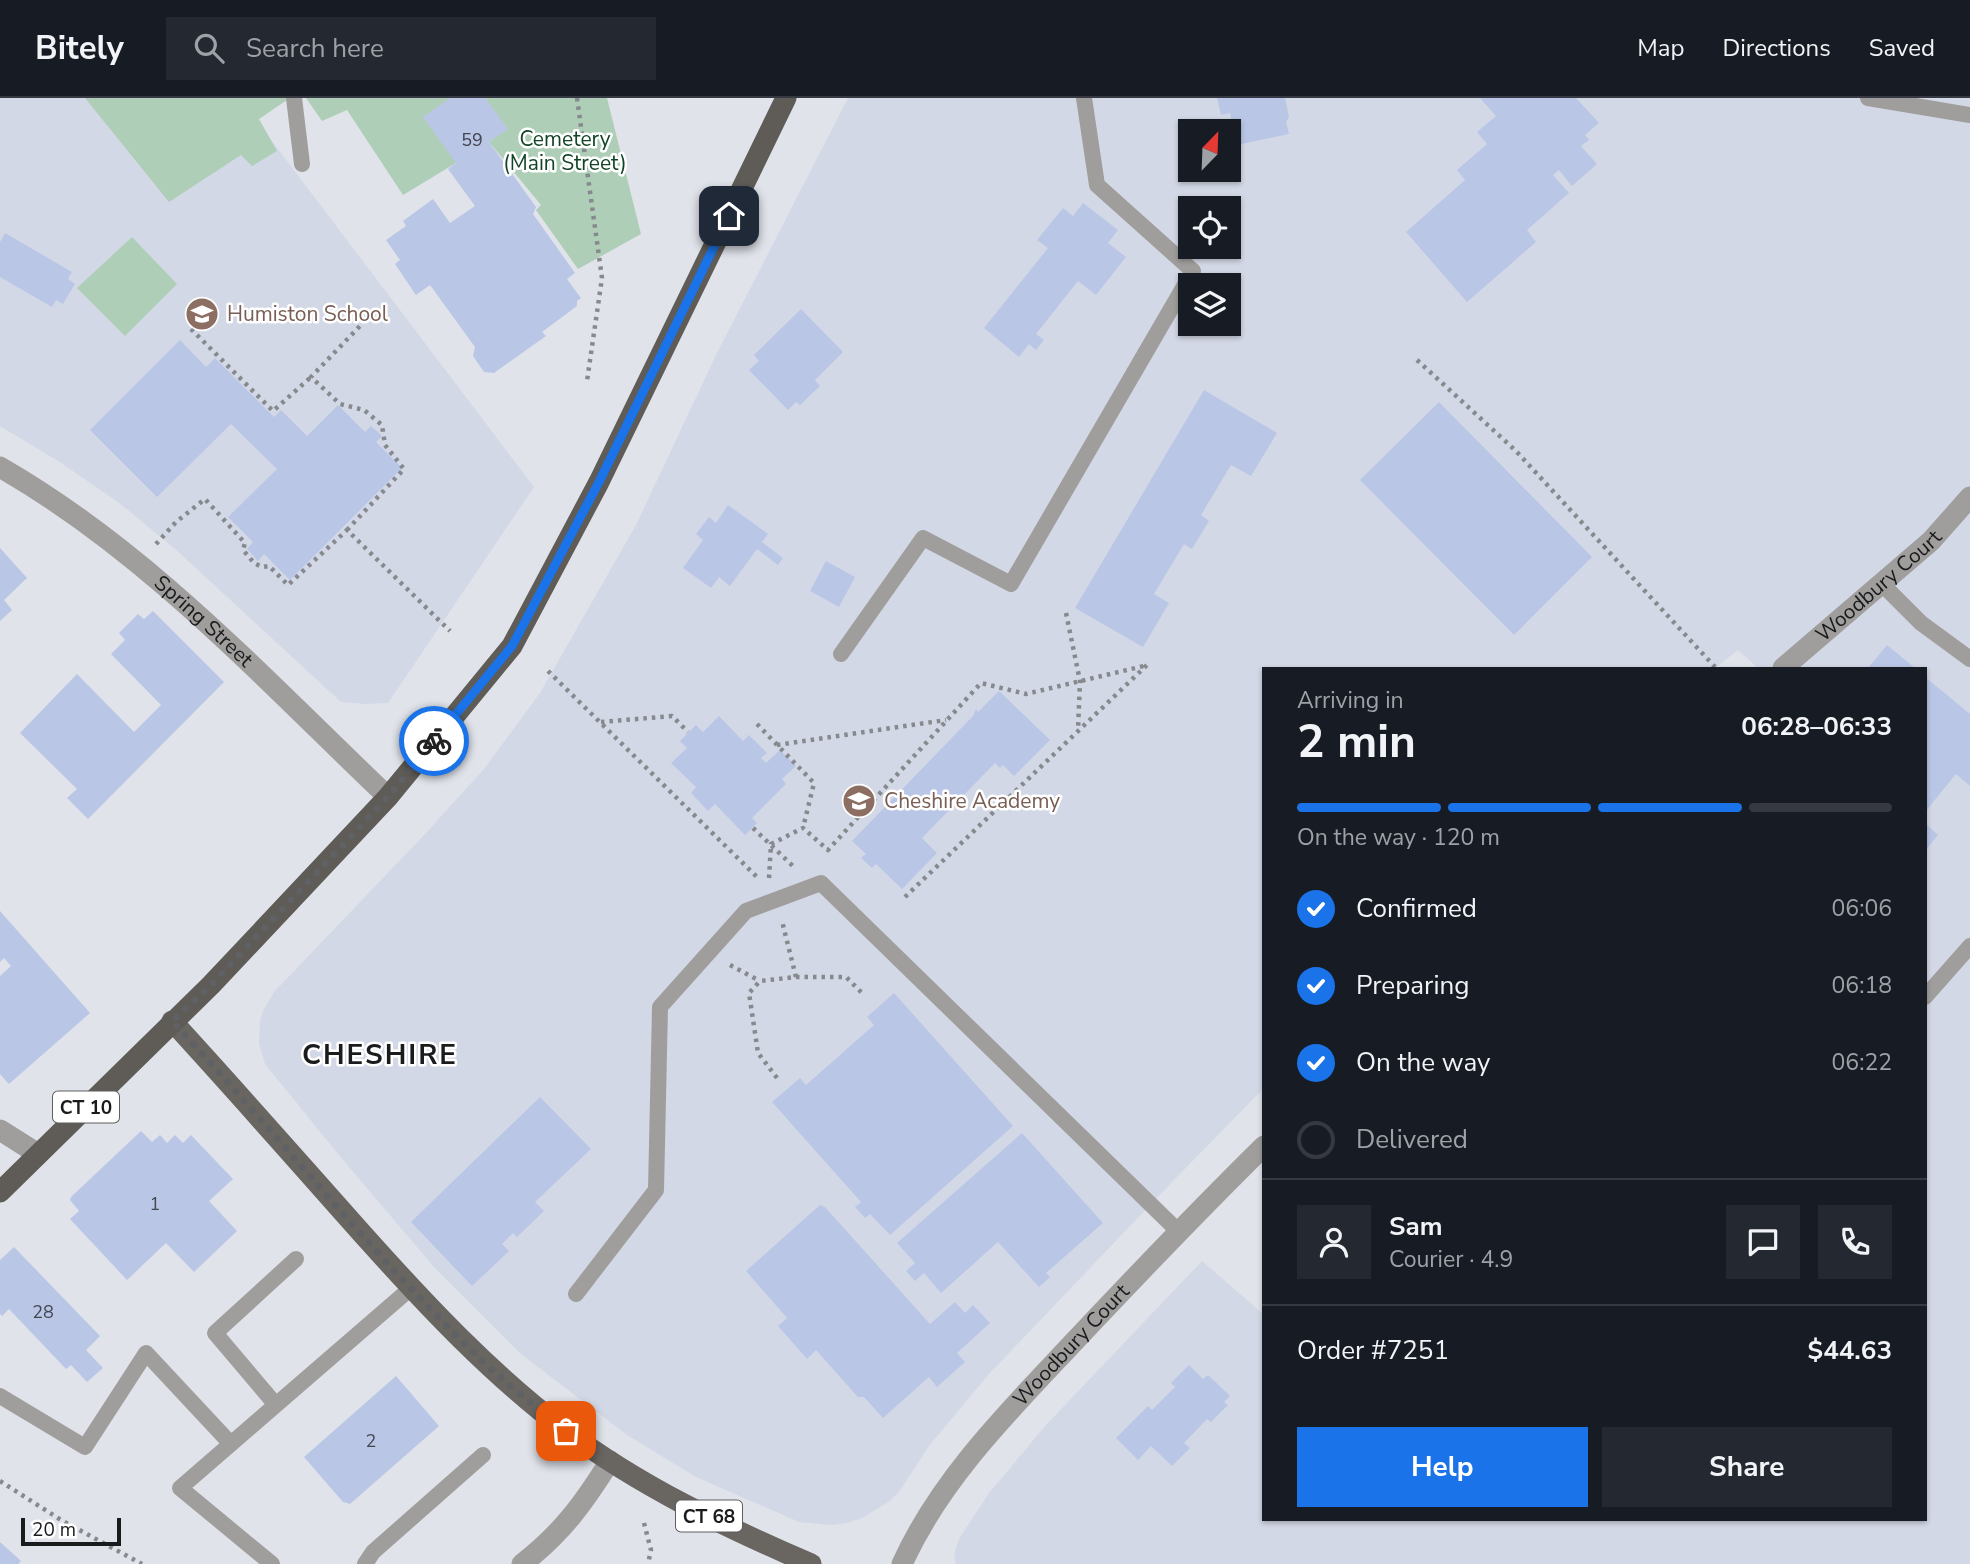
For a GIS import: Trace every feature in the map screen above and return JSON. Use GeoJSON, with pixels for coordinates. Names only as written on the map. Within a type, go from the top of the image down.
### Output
{"type":"FeatureCollection","features":[{"type":"Feature","properties":{"kind":"highway","name":"CT 10"},"geometry":{"type":"LineString","coordinates":[[0,1192],[211,985],[388,797],[512,646],[599,482],[786,98]]}},
{"type":"Feature","properties":{"kind":"main road","name":"CT 68"},"geometry":{"type":"LineString","coordinates":[[172,1021],[411,1288],[470,1349],[527,1401],[610,1461],[679,1501],[811,1564]]}},
{"type":"Feature","properties":{"kind":"street","name":"Spring Street"},"geometry":{"type":"LineString","coordinates":[[0,467],[80,518],[138,563],[216,631],[388,797]]}},
{"type":"Feature","properties":{"kind":"street","name":"Woodbury Court"},"geometry":{"type":"LineString","coordinates":[[1784,667],[1931,541],[1970,497]]}},
{"type":"Feature","properties":{"kind":"street"},"geometry":{"type":"LineString","coordinates":[[0,1130],[38,1154]]}},
{"type":"Feature","properties":{"kind":"street","name":"Woodbury Court"},"geometry":{"type":"LineString","coordinates":[[902,1564],[941,1497],[989,1432],[1178,1231],[1262,1148]]}},
{"type":"Feature","properties":{"kind":"street"},"geometry":{"type":"LineString","coordinates":[[522,1564],[544,1547],[572,1518],[610,1461]]}},
{"type":"Feature","properties":{"kind":"lane"},"geometry":{"type":"LineString","coordinates":[[293,98],[302,164]]}},
{"type":"Feature","properties":{"kind":"lane"},"geometry":{"type":"LineString","coordinates":[[841,654],[923,538],[1011,584],[1193,271],[1097,185],[1084,98]]}},
{"type":"Feature","properties":{"kind":"lane"},"geometry":{"type":"LineString","coordinates":[[1868,98],[1970,116]]}},
{"type":"Feature","properties":{"kind":"lane"},"geometry":{"type":"LineString","coordinates":[[1882,584],[1921,623],[1970,659]]}},
{"type":"Feature","properties":{"kind":"lane"},"geometry":{"type":"LineString","coordinates":[[576,1294],[656,1190],[660,1007],[746,911],[821,883],[1178,1231]]}},
{"type":"Feature","properties":{"kind":"lane"},"geometry":{"type":"LineString","coordinates":[[1927,995],[1970,946]]}},
{"type":"Feature","properties":{"kind":"lane"},"geometry":{"type":"LineString","coordinates":[[276,1405],[215,1333],[296,1259]]}},
{"type":"Feature","properties":{"kind":"lane"},"geometry":{"type":"LineString","coordinates":[[272,1564],[180,1488],[411,1288]]}},
{"type":"Feature","properties":{"kind":"lane"},"geometry":{"type":"LineString","coordinates":[[0,1396],[85,1447],[146,1353],[232,1444]]}},
{"type":"Feature","properties":{"kind":"lane"},"geometry":{"type":"LineString","coordinates":[[365,1564],[373,1552],[483,1455]]}},
{"type":"Feature","properties":{"kind":"path"},"geometry":{"type":"LineString","coordinates":[[577,98],[602,278],[587,381]]}},
{"type":"Feature","properties":{"kind":"path"},"geometry":{"type":"LineString","coordinates":[[191,329],[273,411],[312,377],[360,326]]}},
{"type":"Feature","properties":{"kind":"path"},"geometry":{"type":"LineString","coordinates":[[1417,360],[1516,451],[1714,667]]}},
{"type":"Feature","properties":{"kind":"path"},"geometry":{"type":"LineString","coordinates":[[155,544],[176,522],[205,499],[245,542],[243,550],[248,558],[254,564],[269,566],[288,585],[347,530],[404,469],[385,445],[382,425],[364,410],[340,404],[312,377]]}},
{"type":"Feature","properties":{"kind":"path"},"geometry":{"type":"LineString","coordinates":[[347,530],[450,631]]}},
{"type":"Feature","properties":{"kind":"path"},"geometry":{"type":"LineString","coordinates":[[1066,613],[1080,681],[1078,731]]}},
{"type":"Feature","properties":{"kind":"path"},"geometry":{"type":"LineString","coordinates":[[818,857],[828,850],[981,683],[1026,694],[1148,665],[905,897]]}},
{"type":"Feature","properties":{"kind":"path"},"geometry":{"type":"LineString","coordinates":[[548,671],[759,879]]}},
{"type":"Feature","properties":{"kind":"path"},"geometry":{"type":"LineString","coordinates":[[600,722],[672,716],[688,732]]}},
{"type":"Feature","properties":{"kind":"path"},"geometry":{"type":"LineString","coordinates":[[777,745],[947,720]]}},
{"type":"Feature","properties":{"kind":"path"},"geometry":{"type":"LineString","coordinates":[[757,724],[814,783],[803,828],[771,844]]}},
{"type":"Feature","properties":{"kind":"path"},"geometry":{"type":"LineString","coordinates":[[753,828],[799,872]]}},
{"type":"Feature","properties":{"kind":"path"},"geometry":{"type":"LineString","coordinates":[[803,828],[828,850]]}},
{"type":"Feature","properties":{"kind":"path"},"geometry":{"type":"LineString","coordinates":[[769,889],[771,844]]}},
{"type":"Feature","properties":{"kind":"path"},"geometry":{"type":"LineString","coordinates":[[780,914],[796,977]]}},
{"type":"Feature","properties":{"kind":"path"},"geometry":{"type":"LineString","coordinates":[[708,953],[760,981],[796,977],[846,977],[864,995]]}},
{"type":"Feature","properties":{"kind":"path"},"geometry":{"type":"LineString","coordinates":[[760,981],[749,993],[758,1054],[777,1078]]}},
{"type":"Feature","properties":{"kind":"path"},"geometry":{"type":"LineString","coordinates":[[0,1481],[61,1520],[142,1564]]}},
{"type":"Feature","properties":{"kind":"path"},"geometry":{"type":"LineString","coordinates":[[644,1523],[651,1550],[648,1564]]}},
{"type":"Feature","properties":{"kind":"shaded area","name":"Humiston School"},"geometry":{"type":"Polygon","coordinates":[[[0,98],[86,98],[262,128],[534,487],[388,703],[341,702],[173,547],[118,502],[0,426],[0,98]]]}},
{"type":"Feature","properties":{"kind":"shaded area","name":"Cheshire Academy"},"geometry":{"type":"Polygon","coordinates":[[[848,98],[1970,98],[1970,1564],[956,1564],[954,1554],[959,1539],[989,1493],[1046,1425],[1202,1261],[1262,1313],[1262,1521],[1927,1521],[1927,667],[1757,667],[1738,650],[1716,667],[1262,667],[1262,1090],[989,1374],[929,1446],[890,1501],[862,1518],[831,1525],[799,1522],[696,1477],[627,1435],[521,1354],[433,1266],[265,1064],[259,1043],[260,1021],[274,992],[484,769],[540,693],[636,525],[716,355],[848,98]]]}},
{"type":"Feature","properties":{"kind":"green space"},"geometry":{"type":"Polygon","coordinates":[[[85,98],[290,98],[259,119],[277,151],[252,166],[241,155],[169,202],[85,98]]]}},
{"type":"Feature","properties":{"kind":"green space","name":"Cemetery (Main Street)"},"geometry":{"type":"Polygon","coordinates":[[[306,98],[450,98],[456,163],[403,195],[347,110],[322,121],[306,98]]]}},
{"type":"Feature","properties":{"kind":"green space","name":"Cemetery (Main Street)"},"geometry":{"type":"Polygon","coordinates":[[[485,98],[607,98],[641,234],[578,269],[536,210],[541,205],[489,142],[507,129],[485,98]]]}},
{"type":"Feature","properties":{"kind":"green space"},"geometry":{"type":"Polygon","coordinates":[[[132,237],[177,284],[125,336],[77,288],[132,237]]]}},
{"type":"Feature","properties":{"kind":"building"},"geometry":{"type":"Polygon","coordinates":[[[450,98],[485,98],[508,129],[489,142],[536,207],[533,214],[575,273],[567,279],[581,298],[577,301],[577,306],[542,332],[546,336],[494,373],[484,372],[473,356],[475,347],[430,285],[416,295],[395,264],[400,260],[386,240],[406,226],[403,221],[433,199],[450,223],[475,206],[448,169],[456,163],[423,117],[450,98]]]}},
{"type":"Feature","properties":{"kind":"building"},"geometry":{"type":"Polygon","coordinates":[[[1217,98],[1285,98],[1289,134],[1241,144],[1241,119],[1231,119],[1230,113],[1221,115],[1217,98]]]}},
{"type":"Feature","properties":{"kind":"building"},"geometry":{"type":"Polygon","coordinates":[[[1480,98],[1576,98],[1599,123],[1585,135],[1589,140],[1581,146],[1597,164],[1572,186],[1559,170],[1553,175],[1569,193],[1527,230],[1536,242],[1467,302],[1406,232],[1465,180],[1457,170],[1487,144],[1477,132],[1496,116],[1480,98]]]}},
{"type":"Feature","properties":{"kind":"building"},"geometry":{"type":"Polygon","coordinates":[[[1083,203],[1118,230],[1108,243],[1126,257],[1096,295],[1078,281],[1036,334],[1044,340],[1036,350],[1029,344],[1019,357],[984,328],[1048,248],[1037,240],[1063,208],[1073,216],[1083,203]]]}},
{"type":"Feature","properties":{"kind":"building"},"geometry":{"type":"Polygon","coordinates":[[[5,233],[72,272],[68,279],[75,284],[63,304],[56,300],[52,307],[0,277],[0,242],[5,233]]]}},
{"type":"Feature","properties":{"kind":"building"},"geometry":{"type":"Polygon","coordinates":[[[801,309],[843,352],[815,380],[820,386],[800,405],[796,402],[788,410],[749,370],[759,361],[754,355],[801,309]]]}},
{"type":"Feature","properties":{"kind":"building"},"geometry":{"type":"Polygon","coordinates":[[[180,340],[206,367],[215,358],[274,417],[281,410],[307,436],[338,405],[365,432],[371,426],[382,436],[376,442],[402,468],[290,580],[264,554],[258,561],[247,549],[253,542],[228,517],[277,469],[231,424],[157,497],[90,430],[180,340]]]}},
{"type":"Feature","properties":{"kind":"building"},"geometry":{"type":"Polygon","coordinates":[[[1204,390],[1277,433],[1251,476],[1231,465],[1201,515],[1209,521],[1192,549],[1184,544],[1154,594],[1169,603],[1143,647],[1075,608],[1204,390]]]}},
{"type":"Feature","properties":{"kind":"building"},"geometry":{"type":"Polygon","coordinates":[[[1439,402],[1592,557],[1514,635],[1360,480],[1439,402]]]}},
{"type":"Feature","properties":{"kind":"building"},"geometry":{"type":"Polygon","coordinates":[[[728,505],[768,534],[762,542],[783,558],[778,565],[757,549],[730,586],[719,577],[711,588],[683,568],[703,540],[696,534],[709,517],[716,523],[728,505]]]}},
{"type":"Feature","properties":{"kind":"building"},"geometry":{"type":"Polygon","coordinates":[[[0,548],[27,578],[4,600],[12,610],[0,621],[0,548]]]}},
{"type":"Feature","properties":{"kind":"building"},"geometry":{"type":"Polygon","coordinates":[[[826,561],[855,577],[839,607],[810,591],[826,561]]]}},
{"type":"Feature","properties":{"kind":"building"},"geometry":{"type":"Polygon","coordinates":[[[153,611],[224,682],[88,819],[67,798],[77,789],[20,733],[77,674],[134,732],[161,705],[111,654],[125,640],[119,633],[138,614],[144,619],[153,611]]]}},
{"type":"Feature","properties":{"kind":"building"},"geometry":{"type":"Polygon","coordinates":[[[1887,645],[1914,667],[1869,667],[1887,645]]]}},
{"type":"Feature","properties":{"kind":"building"},"geometry":{"type":"Polygon","coordinates":[[[1927,679],[1970,714],[1970,786],[1956,774],[1927,810],[1927,679]]]}},
{"type":"Feature","properties":{"kind":"building"},"geometry":{"type":"Polygon","coordinates":[[[999,691],[1050,740],[1014,776],[1003,765],[1000,768],[995,763],[922,838],[937,853],[902,889],[876,864],[872,868],[861,858],[866,854],[852,841],[973,716],[976,709],[978,712],[999,691]]]}},
{"type":"Feature","properties":{"kind":"building"},"geometry":{"type":"Polygon","coordinates":[[[719,716],[743,741],[749,735],[767,753],[761,758],[766,763],[780,750],[796,766],[782,779],[786,784],[752,818],[757,823],[745,835],[715,804],[708,811],[691,793],[696,787],[671,763],[687,748],[680,741],[696,725],[703,732],[719,716]]]}},
{"type":"Feature","properties":{"kind":"building"},"geometry":{"type":"Polygon","coordinates":[[[1927,825],[1938,835],[1927,849],[1927,825]]]}},
{"type":"Feature","properties":{"kind":"building"},"geometry":{"type":"Polygon","coordinates":[[[0,911],[90,1013],[9,1084],[0,1074],[0,976],[11,966],[4,958],[0,962],[0,911]]]}},
{"type":"Feature","properties":{"kind":"building"},"geometry":{"type":"Polygon","coordinates":[[[894,993],[1013,1126],[890,1235],[870,1214],[865,1218],[855,1207],[861,1202],[772,1102],[800,1078],[806,1085],[874,1025],[867,1017],[894,993]]]}},
{"type":"Feature","properties":{"kind":"building"},"geometry":{"type":"Polygon","coordinates":[[[540,1097],[591,1149],[535,1202],[544,1211],[517,1237],[513,1233],[502,1244],[509,1251],[472,1286],[411,1222],[540,1097]]]}},
{"type":"Feature","properties":{"kind":"building"},"geometry":{"type":"Polygon","coordinates":[[[141,1131],[152,1142],[160,1135],[167,1143],[175,1135],[183,1143],[191,1135],[233,1179],[209,1201],[237,1231],[194,1272],[166,1243],[127,1280],[70,1219],[79,1211],[70,1200],[71,1197],[141,1131]]]}},
{"type":"Feature","properties":{"kind":"building"},"geometry":{"type":"Polygon","coordinates":[[[1022,1133],[1103,1223],[1046,1273],[1050,1277],[1039,1287],[998,1242],[941,1293],[924,1273],[915,1281],[906,1271],[915,1263],[897,1243],[1022,1133]]]}},
{"type":"Feature","properties":{"kind":"building"},"geometry":{"type":"Polygon","coordinates":[[[820,1205],[825,1207],[930,1324],[955,1302],[965,1313],[973,1305],[990,1323],[957,1353],[965,1362],[937,1387],[929,1377],[883,1418],[864,1397],[858,1397],[816,1350],[807,1359],[778,1326],[787,1318],[746,1271],[820,1205]]]}},
{"type":"Feature","properties":{"kind":"building"},"geometry":{"type":"Polygon","coordinates":[[[14,1247],[100,1336],[86,1350],[103,1368],[87,1382],[71,1365],[66,1369],[9,1309],[2,1316],[0,1314],[0,1260],[14,1247]]]}},
{"type":"Feature","properties":{"kind":"building"},"geometry":{"type":"Polygon","coordinates":[[[1189,1365],[1203,1379],[1208,1375],[1230,1396],[1224,1402],[1228,1405],[1211,1422],[1207,1419],[1184,1443],[1190,1448],[1172,1466],[1151,1446],[1138,1460],[1116,1438],[1148,1406],[1152,1410],[1175,1387],[1171,1383],[1189,1365]]]}},
{"type":"Feature","properties":{"kind":"building"},"geometry":{"type":"Polygon","coordinates":[[[396,1376],[439,1426],[350,1504],[343,1502],[304,1457],[396,1376]]]}},
{"type":"Feature","properties":{"kind":"building"},"geometry":{"type":"Polygon","coordinates":[[[0,1542],[21,1561],[18,1564],[0,1564],[0,1542]]]}},
{"type":"Feature","properties":{"kind":"way so far"},"geometry":{"type":"LineString","coordinates":[[434,741],[388,797],[211,985],[172,1021],[411,1288],[470,1349],[527,1401],[566,1431]]}},
{"type":"Feature","properties":{"kind":"place","name":"Humiston School"},"geometry":{"type":"Point","coordinates":[202,314]}},
{"type":"Feature","properties":{"kind":"place","name":"Cheshire Academy"},"geometry":{"type":"Point","coordinates":[859,801]}},
{"type":"Feature","properties":{"kind":"district","name":"CHESHIRE"},"geometry":{"type":"Point","coordinates":[380,1054]}},
{"type":"Feature","properties":{"kind":"route"},"geometry":{"type":"LineString","coordinates":[[434,741],[512,646],[599,482],[729,216]]}}]}
